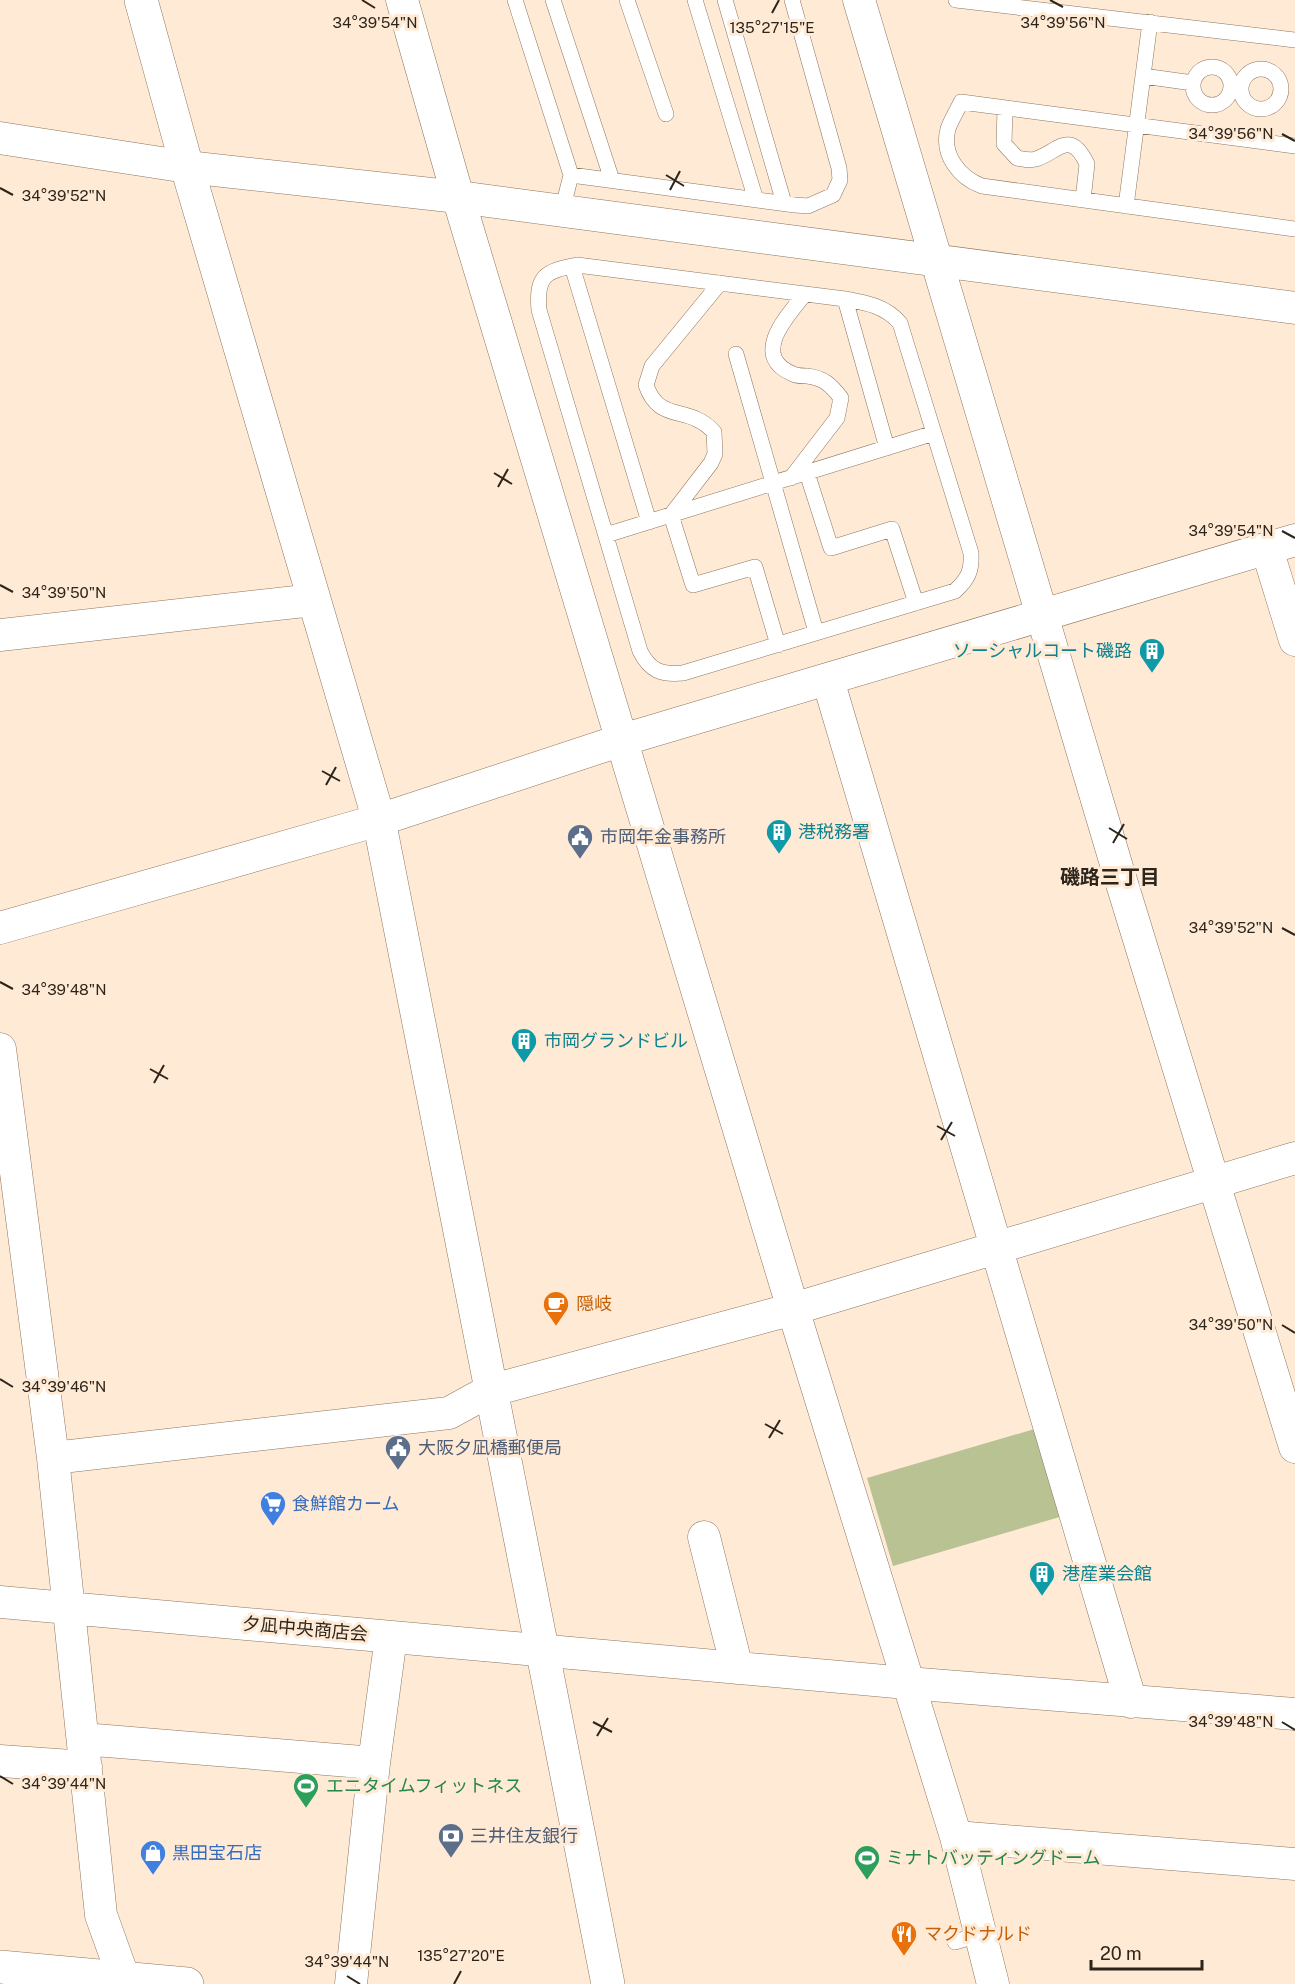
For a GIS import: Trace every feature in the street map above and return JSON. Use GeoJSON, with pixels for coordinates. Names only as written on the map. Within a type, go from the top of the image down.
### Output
{"type":"FeatureCollection","features":[{"type":"Feature","properties":{"kind":"main road"},"geometry":{"type":"LineString","coordinates":[[141,0],[187,167],[379,820],[489,1391],[608,1984]]}},
{"type":"Feature","properties":{"kind":"main road"},"geometry":{"type":"LineString","coordinates":[[0,1967],[124,1981],[187,1984]]}},
{"type":"Feature","properties":{"kind":"street"},"geometry":{"type":"LineString","coordinates":[[402,0],[458,197],[621,740],[907,1683],[956,1837],[968,1938],[993,1984]]}},
{"type":"Feature","properties":{"kind":"street"},"geometry":{"type":"LineString","coordinates":[[859,0],[1295,1447]]}},
{"type":"Feature","properties":{"kind":"street"},"geometry":{"type":"LineString","coordinates":[[0,138],[187,167],[458,197],[1295,309]]}},
{"type":"Feature","properties":{"kind":"street"},"geometry":{"type":"LineString","coordinates":[[0,928],[379,820],[621,740],[1281,544],[1295,640]]}},
{"type":"Feature","properties":{"kind":"street"},"geometry":{"type":"LineString","coordinates":[[0,635],[314,600]]}},
{"type":"Feature","properties":{"kind":"street"},"geometry":{"type":"LineString","coordinates":[[828,680],[1131,1702]]}},
{"type":"Feature","properties":{"kind":"street"},"geometry":{"type":"LineString","coordinates":[[0,1049],[14,1274],[53,1458],[101,1915],[124,1981]]}},
{"type":"Feature","properties":{"kind":"street"},"geometry":{"type":"LineString","coordinates":[[53,1458],[449,1413],[489,1391],[793,1309],[1295,1158]]}},
{"type":"Feature","properties":{"kind":"street"},"geometry":{"type":"LineString","coordinates":[[704,1537],[737,1668]]}},
{"type":"Feature","properties":{"kind":"street","name":"夕凪中央商店会"},"geometry":{"type":"LineString","coordinates":[[0,1602],[907,1683],[1295,1714]]}},
{"type":"Feature","properties":{"kind":"street"},"geometry":{"type":"LineString","coordinates":[[351,1984],[374,1763],[391,1637]]}},
{"type":"Feature","properties":{"kind":"street"},"geometry":{"type":"LineString","coordinates":[[0,1761],[85,1753],[374,1763]]}},
{"type":"Feature","properties":{"kind":"street"},"geometry":{"type":"LineString","coordinates":[[956,1837],[1295,1863]]}},
{"type":"Feature","properties":{"kind":"lane"},"geometry":{"type":"LineString","coordinates":[[515,0],[572,175],[561,211]]}},
{"type":"Feature","properties":{"kind":"lane"},"geometry":{"type":"LineString","coordinates":[[553,0],[612,180]]}},
{"type":"Feature","properties":{"kind":"lane"},"geometry":{"type":"LineString","coordinates":[[627,0],[666,114]]}},
{"type":"Feature","properties":{"kind":"lane"},"geometry":{"type":"LineString","coordinates":[[695,0],[756,200]]}},
{"type":"Feature","properties":{"kind":"lane"},"geometry":{"type":"LineString","coordinates":[[725,0],[784,203]]}},
{"type":"Feature","properties":{"kind":"lane"},"geometry":{"type":"LineString","coordinates":[[572,175],[808,206],[833,195],[840,180],[839,168],[792,0]]}},
{"type":"Feature","properties":{"kind":"lane"},"geometry":{"type":"LineString","coordinates":[[956,0],[1295,40]]}},
{"type":"Feature","properties":{"kind":"lane"},"geometry":{"type":"LineString","coordinates":[[1126,206],[1150,22]]}},
{"type":"Feature","properties":{"kind":"lane"},"geometry":{"type":"LineString","coordinates":[[1143,76],[1193,83]]}},
{"type":"Feature","properties":{"kind":"lane"},"geometry":{"type":"LineString","coordinates":[[1295,146],[961,102],[948,129],[947,141],[948,153],[961,174],[982,186],[1295,229]]}},
{"type":"Feature","properties":{"kind":"lane"},"geometry":{"type":"LineString","coordinates":[[1005,108],[1005,144],[1017,158],[1037,159],[1059,145],[1066,145],[1080,153],[1088,164],[1083,200]]}},
{"type":"Feature","properties":{"kind":"lane"},"geometry":{"type":"LineString","coordinates":[[572,266],[649,522]]}},
{"type":"Feature","properties":{"kind":"lane"},"geometry":{"type":"LineString","coordinates":[[572,266],[845,299],[884,309],[900,323],[972,565],[970,574],[955,591],[778,645],[683,673],[666,675],[651,669],[640,651],[540,310],[538,294],[543,278],[550,272],[572,266]]}},
{"type":"Feature","properties":{"kind":"lane"},"geometry":{"type":"LineString","coordinates":[[671,515],[711,463],[715,442],[714,432],[698,418],[666,410],[656,404],[646,385],[648,374],[720,283]]}},
{"type":"Feature","properties":{"kind":"lane"},"geometry":{"type":"LineString","coordinates":[[791,478],[837,418],[841,398],[828,382],[819,378],[795,375],[786,370],[775,356],[774,334],[805,294]]}},
{"type":"Feature","properties":{"kind":"lane"},"geometry":{"type":"LineString","coordinates":[[845,299],[887,448]]}},
{"type":"Feature","properties":{"kind":"lane"},"geometry":{"type":"LineString","coordinates":[[736,354],[816,632]]}},
{"type":"Feature","properties":{"kind":"lane"},"geometry":{"type":"LineString","coordinates":[[606,535],[934,433]]}},
{"type":"Feature","properties":{"kind":"lane"},"geometry":{"type":"LineString","coordinates":[[807,473],[831,548],[892,529],[916,603]]}},
{"type":"Feature","properties":{"kind":"lane"},"geometry":{"type":"LineString","coordinates":[[671,515],[693,585],[755,567],[778,645]]}},
{"type":"Feature","properties":{"kind":"green space"},"geometry":{"type":"Polygon","coordinates":[[[1038,1428],[1063,1516],[893,1566],[867,1478],[1038,1428]]]}},
{"type":"Feature","properties":{"kind":"place","name":"ソーシャルコート磯路"},"geometry":{"type":"Point","coordinates":[1152,674]}},
{"type":"Feature","properties":{"kind":"place","name":"港税務署"},"geometry":{"type":"Point","coordinates":[779,855]}},
{"type":"Feature","properties":{"kind":"place","name":"市岡年金事務所"},"geometry":{"type":"Point","coordinates":[580,860]}},
{"type":"Feature","properties":{"kind":"place","name":"市岡グランドビル"},"geometry":{"type":"Point","coordinates":[524,1064]}},
{"type":"Feature","properties":{"kind":"place","name":"隠岐"},"geometry":{"type":"Point","coordinates":[556,1327]}},
{"type":"Feature","properties":{"kind":"place","name":"大阪夕凪橋郵便局"},"geometry":{"type":"Point","coordinates":[398,1471]}},
{"type":"Feature","properties":{"kind":"place","name":"食鮮館カーム"},"geometry":{"type":"Point","coordinates":[273,1527]}},
{"type":"Feature","properties":{"kind":"place","name":"港産業会館"},"geometry":{"type":"Point","coordinates":[1042,1597]}},
{"type":"Feature","properties":{"kind":"place","name":"エニタイムフィットネス"},"geometry":{"type":"Point","coordinates":[306,1809]}},
{"type":"Feature","properties":{"kind":"place","name":"三井住友銀行"},"geometry":{"type":"Point","coordinates":[451,1859]}},
{"type":"Feature","properties":{"kind":"place","name":"黒田宝石店"},"geometry":{"type":"Point","coordinates":[153,1876]}},
{"type":"Feature","properties":{"kind":"place","name":"ミナトバッティングドーム"},"geometry":{"type":"Point","coordinates":[867,1881]}},
{"type":"Feature","properties":{"kind":"place","name":"マクドナルド"},"geometry":{"type":"Point","coordinates":[904,1957]}},
{"type":"Feature","properties":{"kind":"district","name":"磯路三丁目"},"geometry":{"type":"Point","coordinates":[1110,877]}}]}
